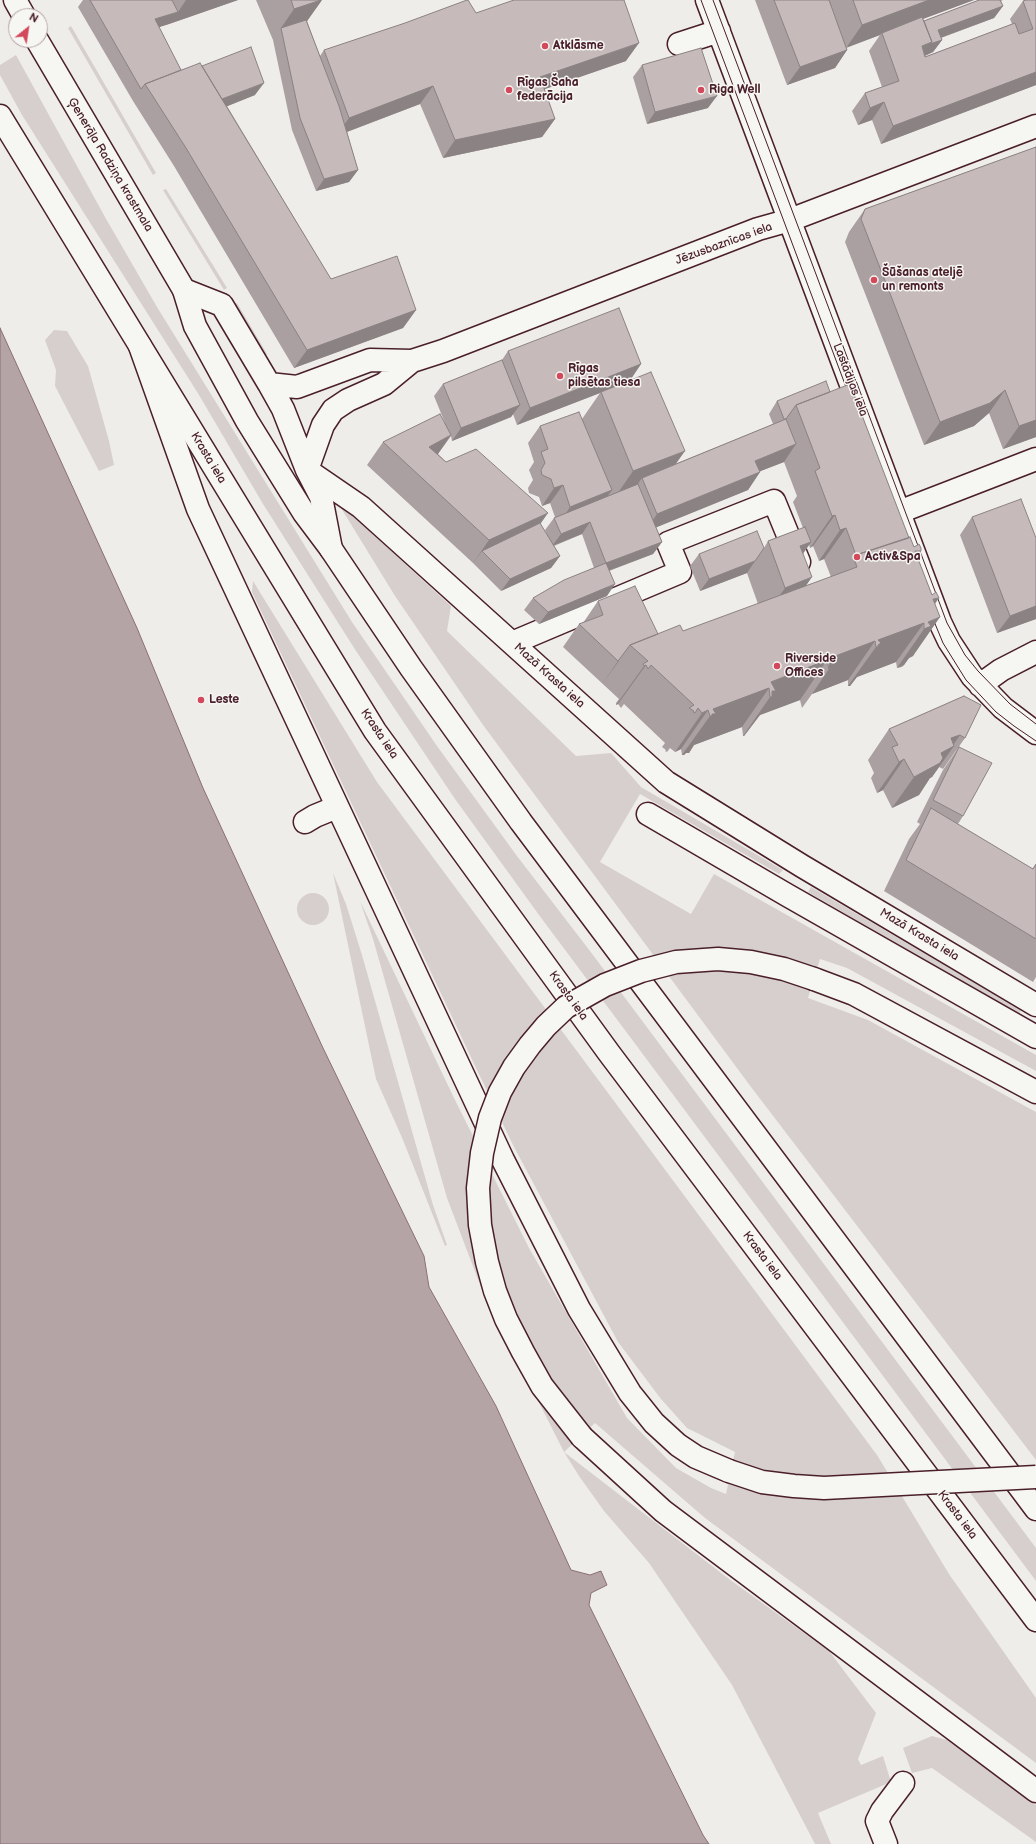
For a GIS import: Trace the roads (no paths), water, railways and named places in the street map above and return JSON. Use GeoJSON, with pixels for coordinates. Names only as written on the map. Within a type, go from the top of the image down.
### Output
{"type":"FeatureCollection","features":[{"type":"Feature","properties":{"kind":"main road","name":"Lastādijas iela"},"geometry":{"type":"LineString","coordinates":[[707,0],[949,641],[959,658],[980,685],[1003,708],[1036,733]]}},
{"type":"Feature","properties":{"kind":"main road"},"geometry":{"type":"LineString","coordinates":[[679,44],[719,31]]}},
{"type":"Feature","properties":{"kind":"main road","name":"Ģenerāļa Radziņa krastmala"},"geometry":{"type":"LineString","coordinates":[[41,48],[184,290],[195,326],[248,421],[304,513],[331,549]]}},
{"type":"Feature","properties":{"kind":"main road"},"geometry":{"type":"LineString","coordinates":[[0,116],[140,346],[198,510],[503,1160],[579,1309],[630,1393],[654,1423],[678,1445],[696,1457],[729,1471],[762,1482],[824,1488],[1036,1477]]}},
{"type":"Feature","properties":{"kind":"main road","name":"Jēzusbaznīcas iela"},"geometry":{"type":"LineString","coordinates":[[269,384],[296,387],[370,360],[412,361],[443,352],[758,229],[790,220],[1036,126]]}},
{"type":"Feature","properties":{"kind":"main road"},"geometry":{"type":"LineString","coordinates":[[184,290],[222,305],[269,384],[282,409],[307,470],[321,497],[331,549],[411,668],[522,822],[1036,1509]]}},
{"type":"Feature","properties":{"kind":"main road","name":"Krasta iela"},"geometry":{"type":"LineString","coordinates":[[140,346],[375,731],[609,1052],[1036,1620]]}},
{"type":"Feature","properties":{"kind":"main road","name":"Jēzusbaznīcas iela"},"geometry":{"type":"LineString","coordinates":[[307,470],[323,425],[333,410],[348,400],[384,384],[412,361]]}},
{"type":"Feature","properties":{"kind":"main road"},"geometry":{"type":"LineString","coordinates":[[900,512],[1036,459]]}},
{"type":"Feature","properties":{"kind":"main road","name":"Mazā Krasta iela"},"geometry":{"type":"LineString","coordinates":[[307,470],[361,507],[666,782],[802,866],[1036,1005]]}},
{"type":"Feature","properties":{"kind":"main road"},"geometry":{"type":"LineString","coordinates":[[512,643],[680,572],[668,543],[774,501],[801,565]]}},
{"type":"Feature","properties":{"kind":"main road"},"geometry":{"type":"LineString","coordinates":[[980,685],[1002,670],[1036,652]]}},
{"type":"Feature","properties":{"kind":"main road"},"geometry":{"type":"LineString","coordinates":[[305,822],[337,807]]}},
{"type":"Feature","properties":{"kind":"main road"},"geometry":{"type":"LineString","coordinates":[[648,814],[1036,1037]]}},
{"type":"Feature","properties":{"kind":"main road"},"geometry":{"type":"LineString","coordinates":[[787,895],[802,866]]}},
{"type":"Feature","properties":{"kind":"main road"},"geometry":{"type":"LineString","coordinates":[[1036,1092],[854,994],[814,979],[784,969],[751,962],[718,959],[676,962],[641,971],[605,985],[566,1007],[546,1026],[514,1067],[500,1092],[490,1118],[482,1153],[478,1188],[480,1225],[487,1262],[495,1291],[506,1319],[542,1386],[582,1437],[663,1511],[1036,1791]]}},
{"type":"Feature","properties":{"kind":"main road"},"geometry":{"type":"LineString","coordinates":[[886,1844],[877,1821],[882,1811],[903,1782]]}},
{"type":"Feature","properties":{"kind":"tram line"},"geometry":{"type":"LineString","coordinates":[[701,0],[849,395]]}},
{"type":"Feature","properties":{"kind":"tram line"},"geometry":{"type":"LineString","coordinates":[[713,0],[947,623],[965,655],[978,671],[1010,704],[1036,724]]}},
{"type":"Feature","properties":{"kind":"tram line"},"geometry":{"type":"LineString","coordinates":[[931,614],[943,643],[966,680],[996,712],[1036,741]]}},
{"type":"Feature","properties":{"kind":"place","name":"Atklāsme"},"geometry":{"type":"Point","coordinates":[545,46]}},
{"type":"Feature","properties":{"kind":"place","name":"Rīgas Šaha federācija"},"geometry":{"type":"Point","coordinates":[509,90]}},
{"type":"Feature","properties":{"kind":"place","name":"Riga Well"},"geometry":{"type":"Point","coordinates":[701,90]}},
{"type":"Feature","properties":{"kind":"place","name":"Šūšanas ateljē un remonts"},"geometry":{"type":"Point","coordinates":[874,280]}},
{"type":"Feature","properties":{"kind":"place","name":"Rīgas pilsētas tiesa"},"geometry":{"type":"Point","coordinates":[560,376]}},
{"type":"Feature","properties":{"kind":"place","name":"Activ&Spa"},"geometry":{"type":"Point","coordinates":[857,557]}},
{"type":"Feature","properties":{"kind":"place","name":"Riverside Offices"},"geometry":{"type":"Point","coordinates":[777,666]}},
{"type":"Feature","properties":{"kind":"place","name":"Leste"},"geometry":{"type":"Point","coordinates":[201,700]}}]}
